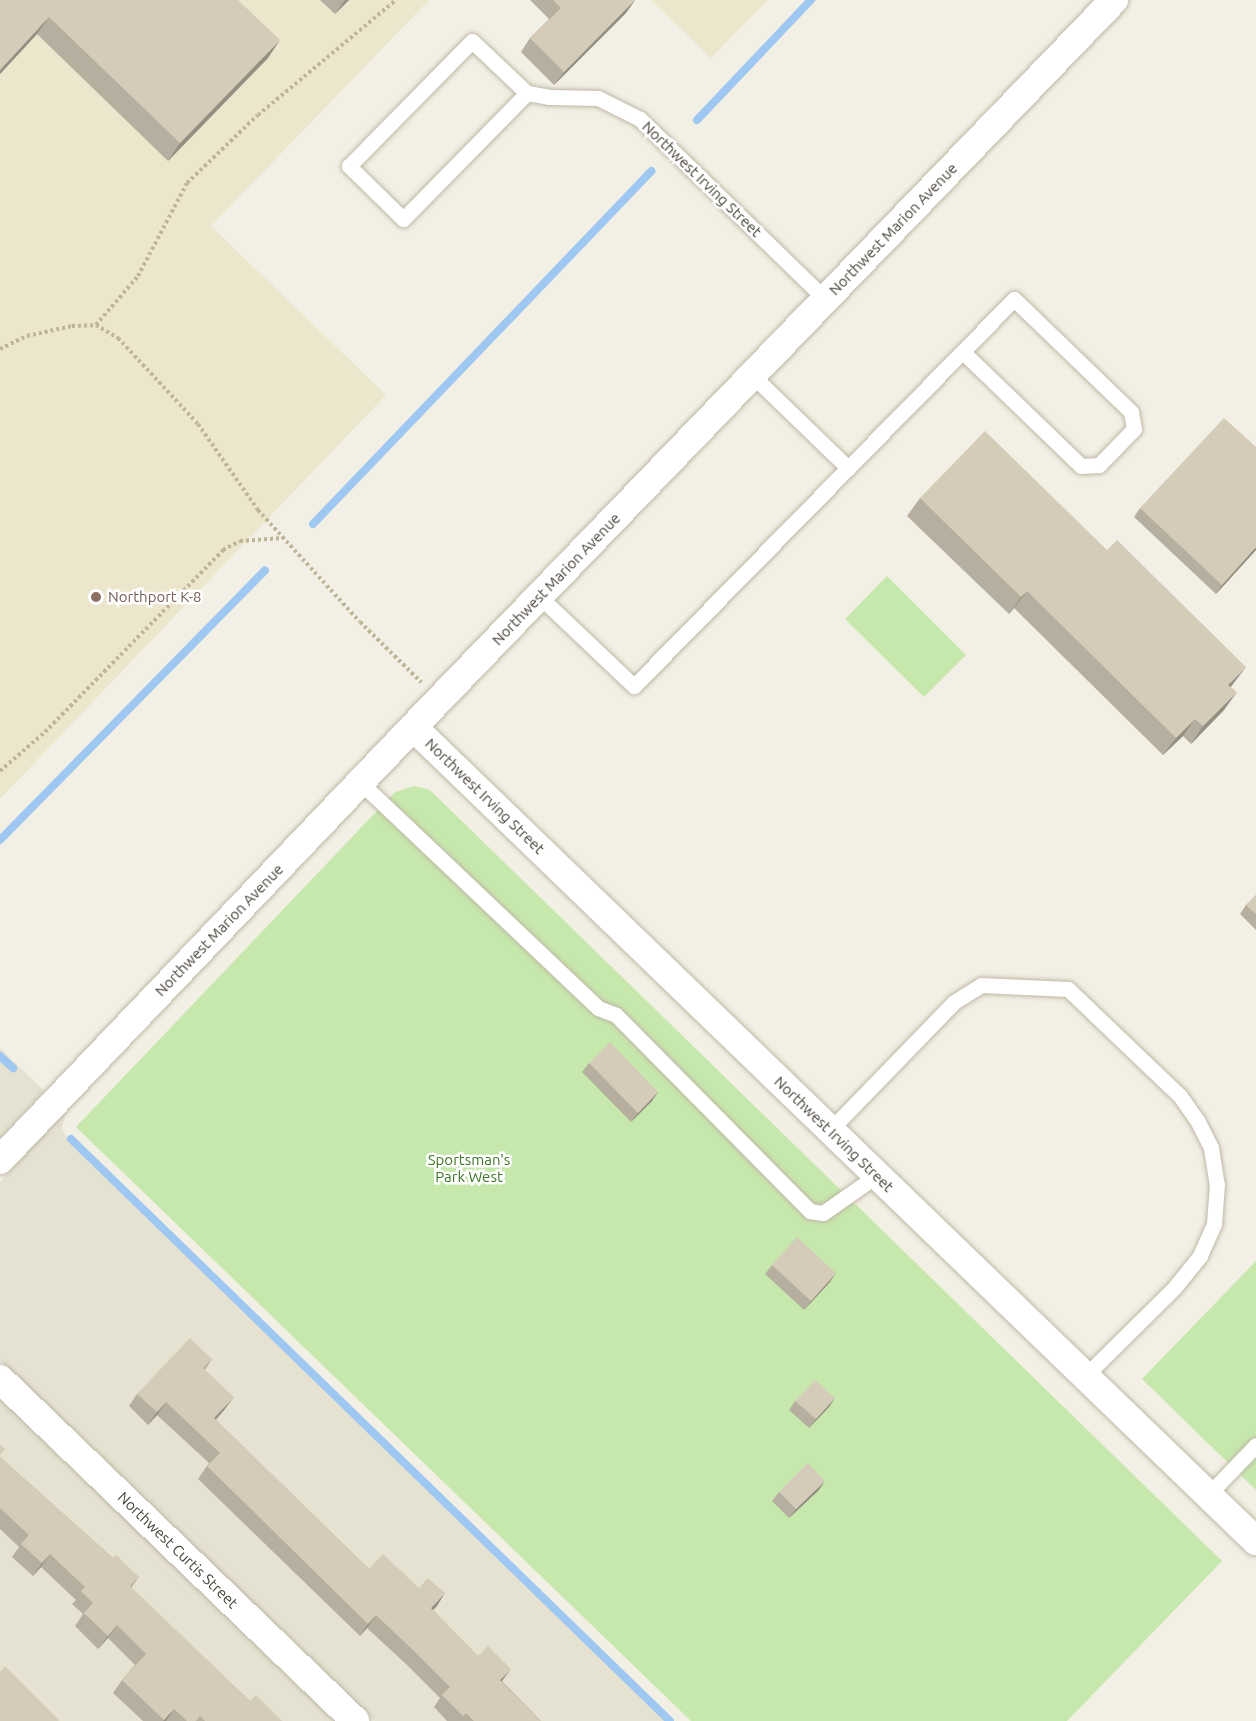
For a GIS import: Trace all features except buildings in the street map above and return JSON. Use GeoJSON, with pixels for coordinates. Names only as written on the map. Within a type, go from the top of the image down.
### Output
{"type":"FeatureCollection","features":[{"type":"Feature","properties":{"kind":"street","name":"Northwest Marion Avenue"},"geometry":{"type":"LineString","coordinates":[[0,1160],[439,699],[1114,0]]}},
{"type":"Feature","properties":{"kind":"street","name":"Northwest Irving Street"},"geometry":{"type":"LineString","coordinates":[[413,727],[1256,1540]]}},
{"type":"Feature","properties":{"kind":"street","name":"Northwest Curtis Street"},"geometry":{"type":"LineString","coordinates":[[0,1379],[355,1721]]}},
{"type":"Feature","properties":{"kind":"lane"},"geometry":{"type":"LineString","coordinates":[[472,41],[527,93],[403,219],[349,166],[472,41]]}},
{"type":"Feature","properties":{"kind":"lane","name":"Northwest Irving Street"},"geometry":{"type":"LineString","coordinates":[[527,93],[550,97],[598,98],[640,119],[825,299]]}},
{"type":"Feature","properties":{"kind":"lane"},"geometry":{"type":"LineString","coordinates":[[539,596],[634,686],[1014,299],[1131,411],[1134,429],[1099,465],[1081,466],[963,352]]}},
{"type":"Feature","properties":{"kind":"lane"},"geometry":{"type":"LineString","coordinates":[[752,375],[848,468]]}},
{"type":"Feature","properties":{"kind":"lane"},"geometry":{"type":"LineString","coordinates":[[360,782],[598,1008],[615,1015],[810,1211],[823,1213],[877,1175]]}},
{"type":"Feature","properties":{"kind":"lane"},"geometry":{"type":"LineString","coordinates":[[830,1130],[954,1002],[981,985],[1068,989],[1172,1088],[1197,1120],[1211,1148],[1217,1184],[1214,1224],[1200,1256],[1175,1287],[1085,1376]]}},
{"type":"Feature","properties":{"kind":"lane"},"geometry":{"type":"LineString","coordinates":[[1209,1495],[1256,1445]]}},
{"type":"Feature","properties":{"kind":"path"},"geometry":{"type":"LineString","coordinates":[[96,325],[138,276],[187,183],[258,115],[396,0]]}},
{"type":"Feature","properties":{"kind":"path"},"geometry":{"type":"LineString","coordinates":[[0,349],[27,336],[72,326],[96,325],[118,338],[198,424],[258,510],[360,622],[439,699]]}},
{"type":"Feature","properties":{"kind":"path"},"geometry":{"type":"LineString","coordinates":[[0,771],[45,732],[223,550],[240,541],[284,538]]}},
{"type":"Feature","properties":{"kind":"shaded area","name":"Northport K-8"},"geometry":{"type":"Polygon","coordinates":[[[0,0],[429,0],[211,226],[386,395],[0,799],[0,0]]]}},
{"type":"Feature","properties":{"kind":"shaded area"},"geometry":{"type":"Polygon","coordinates":[[[651,0],[768,0],[711,58],[651,0]]]}},
{"type":"Feature","properties":{"kind":"shaded area"},"geometry":{"type":"Polygon","coordinates":[[[0,1048],[44,1091],[0,1138],[0,1048]]]}},
{"type":"Feature","properties":{"kind":"shaded area"},"geometry":{"type":"Polygon","coordinates":[[[66,1112],[62,1128],[66,1136],[672,1721],[375,1721],[0,1360],[0,1182],[66,1112]]]}},
{"type":"Feature","properties":{"kind":"shaded area"},"geometry":{"type":"Polygon","coordinates":[[[0,1398],[336,1721],[0,1721],[0,1398]]]}},
{"type":"Feature","properties":{"kind":"green space"},"geometry":{"type":"Polygon","coordinates":[[[887,576],[966,655],[924,697],[845,619],[887,576]]]}},
{"type":"Feature","properties":{"kind":"green space","name":"Sportsman's Park West"},"geometry":{"type":"Polygon","coordinates":[[[415,786],[430,790],[1222,1561],[1067,1721],[691,1721],[76,1127],[395,792],[415,786]]]}},
{"type":"Feature","properties":{"kind":"green space"},"geometry":{"type":"Polygon","coordinates":[[[1256,1261],[1256,1490],[1142,1379],[1256,1261]]]}},
{"type":"Feature","properties":{"kind":"waterway"},"geometry":{"type":"LineString","coordinates":[[697,120],[811,0]]}},
{"type":"Feature","properties":{"kind":"waterway"},"geometry":{"type":"LineString","coordinates":[[313,524],[651,171]]}},
{"type":"Feature","properties":{"kind":"waterway"},"geometry":{"type":"LineString","coordinates":[[0,840],[265,570]]}},
{"type":"Feature","properties":{"kind":"waterway"},"geometry":{"type":"LineString","coordinates":[[0,1056],[13,1068]]}},
{"type":"Feature","properties":{"kind":"waterway"},"geometry":{"type":"LineString","coordinates":[[71,1139],[670,1721]]}},
{"type":"Feature","properties":{"kind":"place","name":"Northport K-8"},"geometry":{"type":"Point","coordinates":[96,597]}}]}
